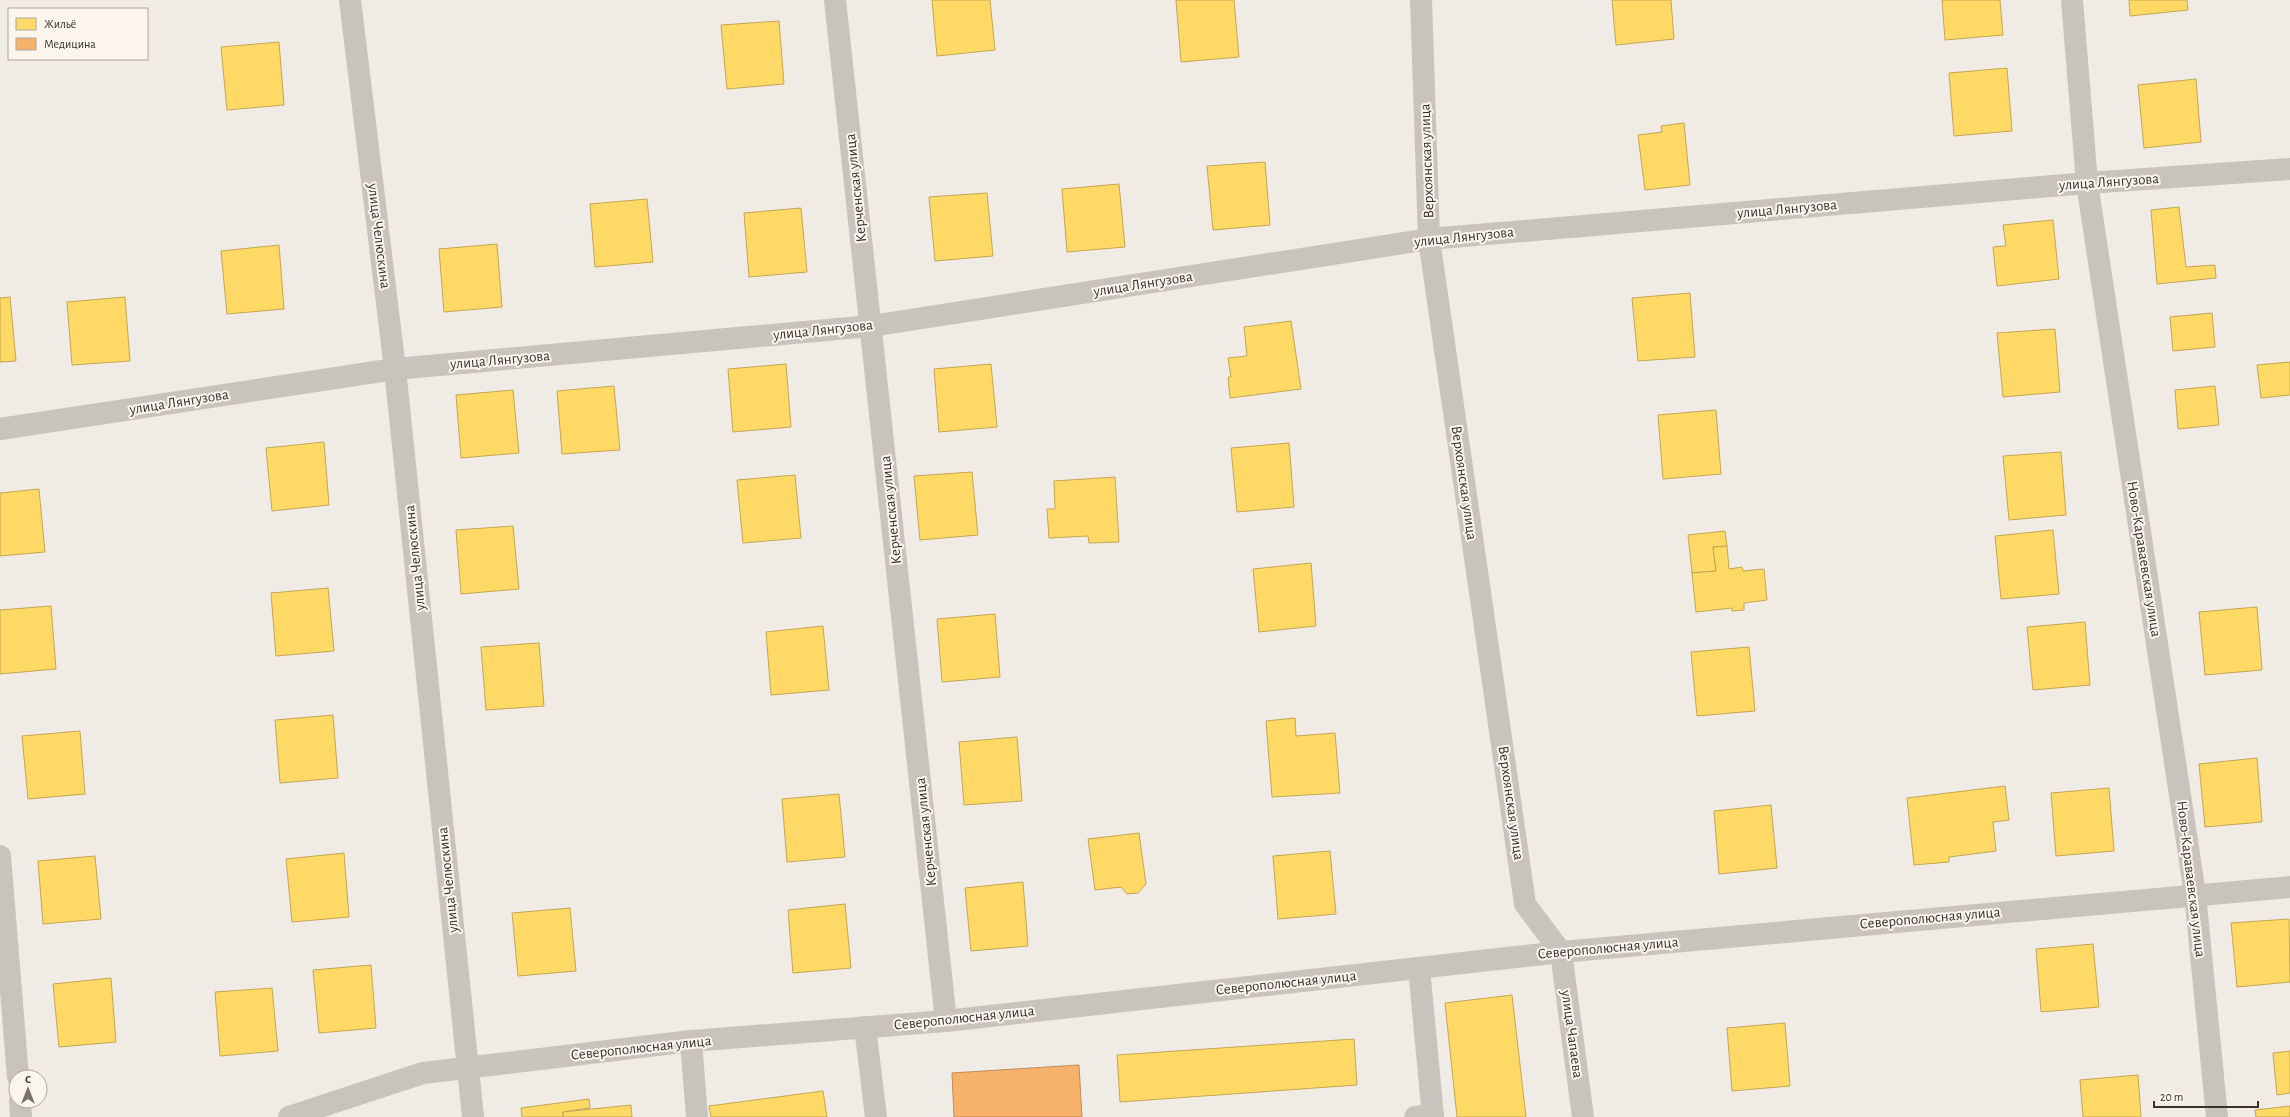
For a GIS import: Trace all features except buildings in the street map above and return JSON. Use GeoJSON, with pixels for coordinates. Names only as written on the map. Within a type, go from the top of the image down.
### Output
{"type":"FeatureCollection","features":[{"type":"Feature","properties":{"kind":"street","name":"улица Челюскина"},"geometry":{"type":"LineString","coordinates":[[350,0],[395,369],[473,1117]]}},
{"type":"Feature","properties":{"kind":"street","name":"Керченская улица"},"geometry":{"type":"LineString","coordinates":[[835,0],[946,1021]]}},
{"type":"Feature","properties":{"kind":"street","name":"Верхоянская улица"},"geometry":{"type":"LineString","coordinates":[[1421,0],[1429,239],[1525,904],[1561,952]]}},
{"type":"Feature","properties":{"kind":"street","name":"Ново-Караваевская улица"},"geometry":{"type":"LineString","coordinates":[[2072,0],[2087,183],[2195,894],[2217,1117]]}},
{"type":"Feature","properties":{"kind":"street","name":"улица Лянгузова"},"geometry":{"type":"LineString","coordinates":[[0,429],[395,369],[870,326],[1429,239],[2087,183],[2290,169]]}},
{"type":"Feature","properties":{"kind":"street"},"geometry":{"type":"LineString","coordinates":[[0,856],[17,1069]]}},
{"type":"Feature","properties":{"kind":"street","name":"Северополюсная улица"},"geometry":{"type":"LineString","coordinates":[[288,1117],[423,1073],[691,1041],[946,1021],[1561,952],[2195,894],[2290,887]]}},
{"type":"Feature","properties":{"kind":"street","name":"улица Чапаева"},"geometry":{"type":"LineString","coordinates":[[1561,952],[1583,1117]]}},
{"type":"Feature","properties":{"kind":"street"},"geometry":{"type":"LineString","coordinates":[[1419,968],[1427,1116]]}},
{"type":"Feature","properties":{"kind":"street"},"geometry":{"type":"LineString","coordinates":[[865,1027],[876,1117]]}},
{"type":"Feature","properties":{"kind":"street"},"geometry":{"type":"LineString","coordinates":[[691,1041],[698,1117]]}}]}
